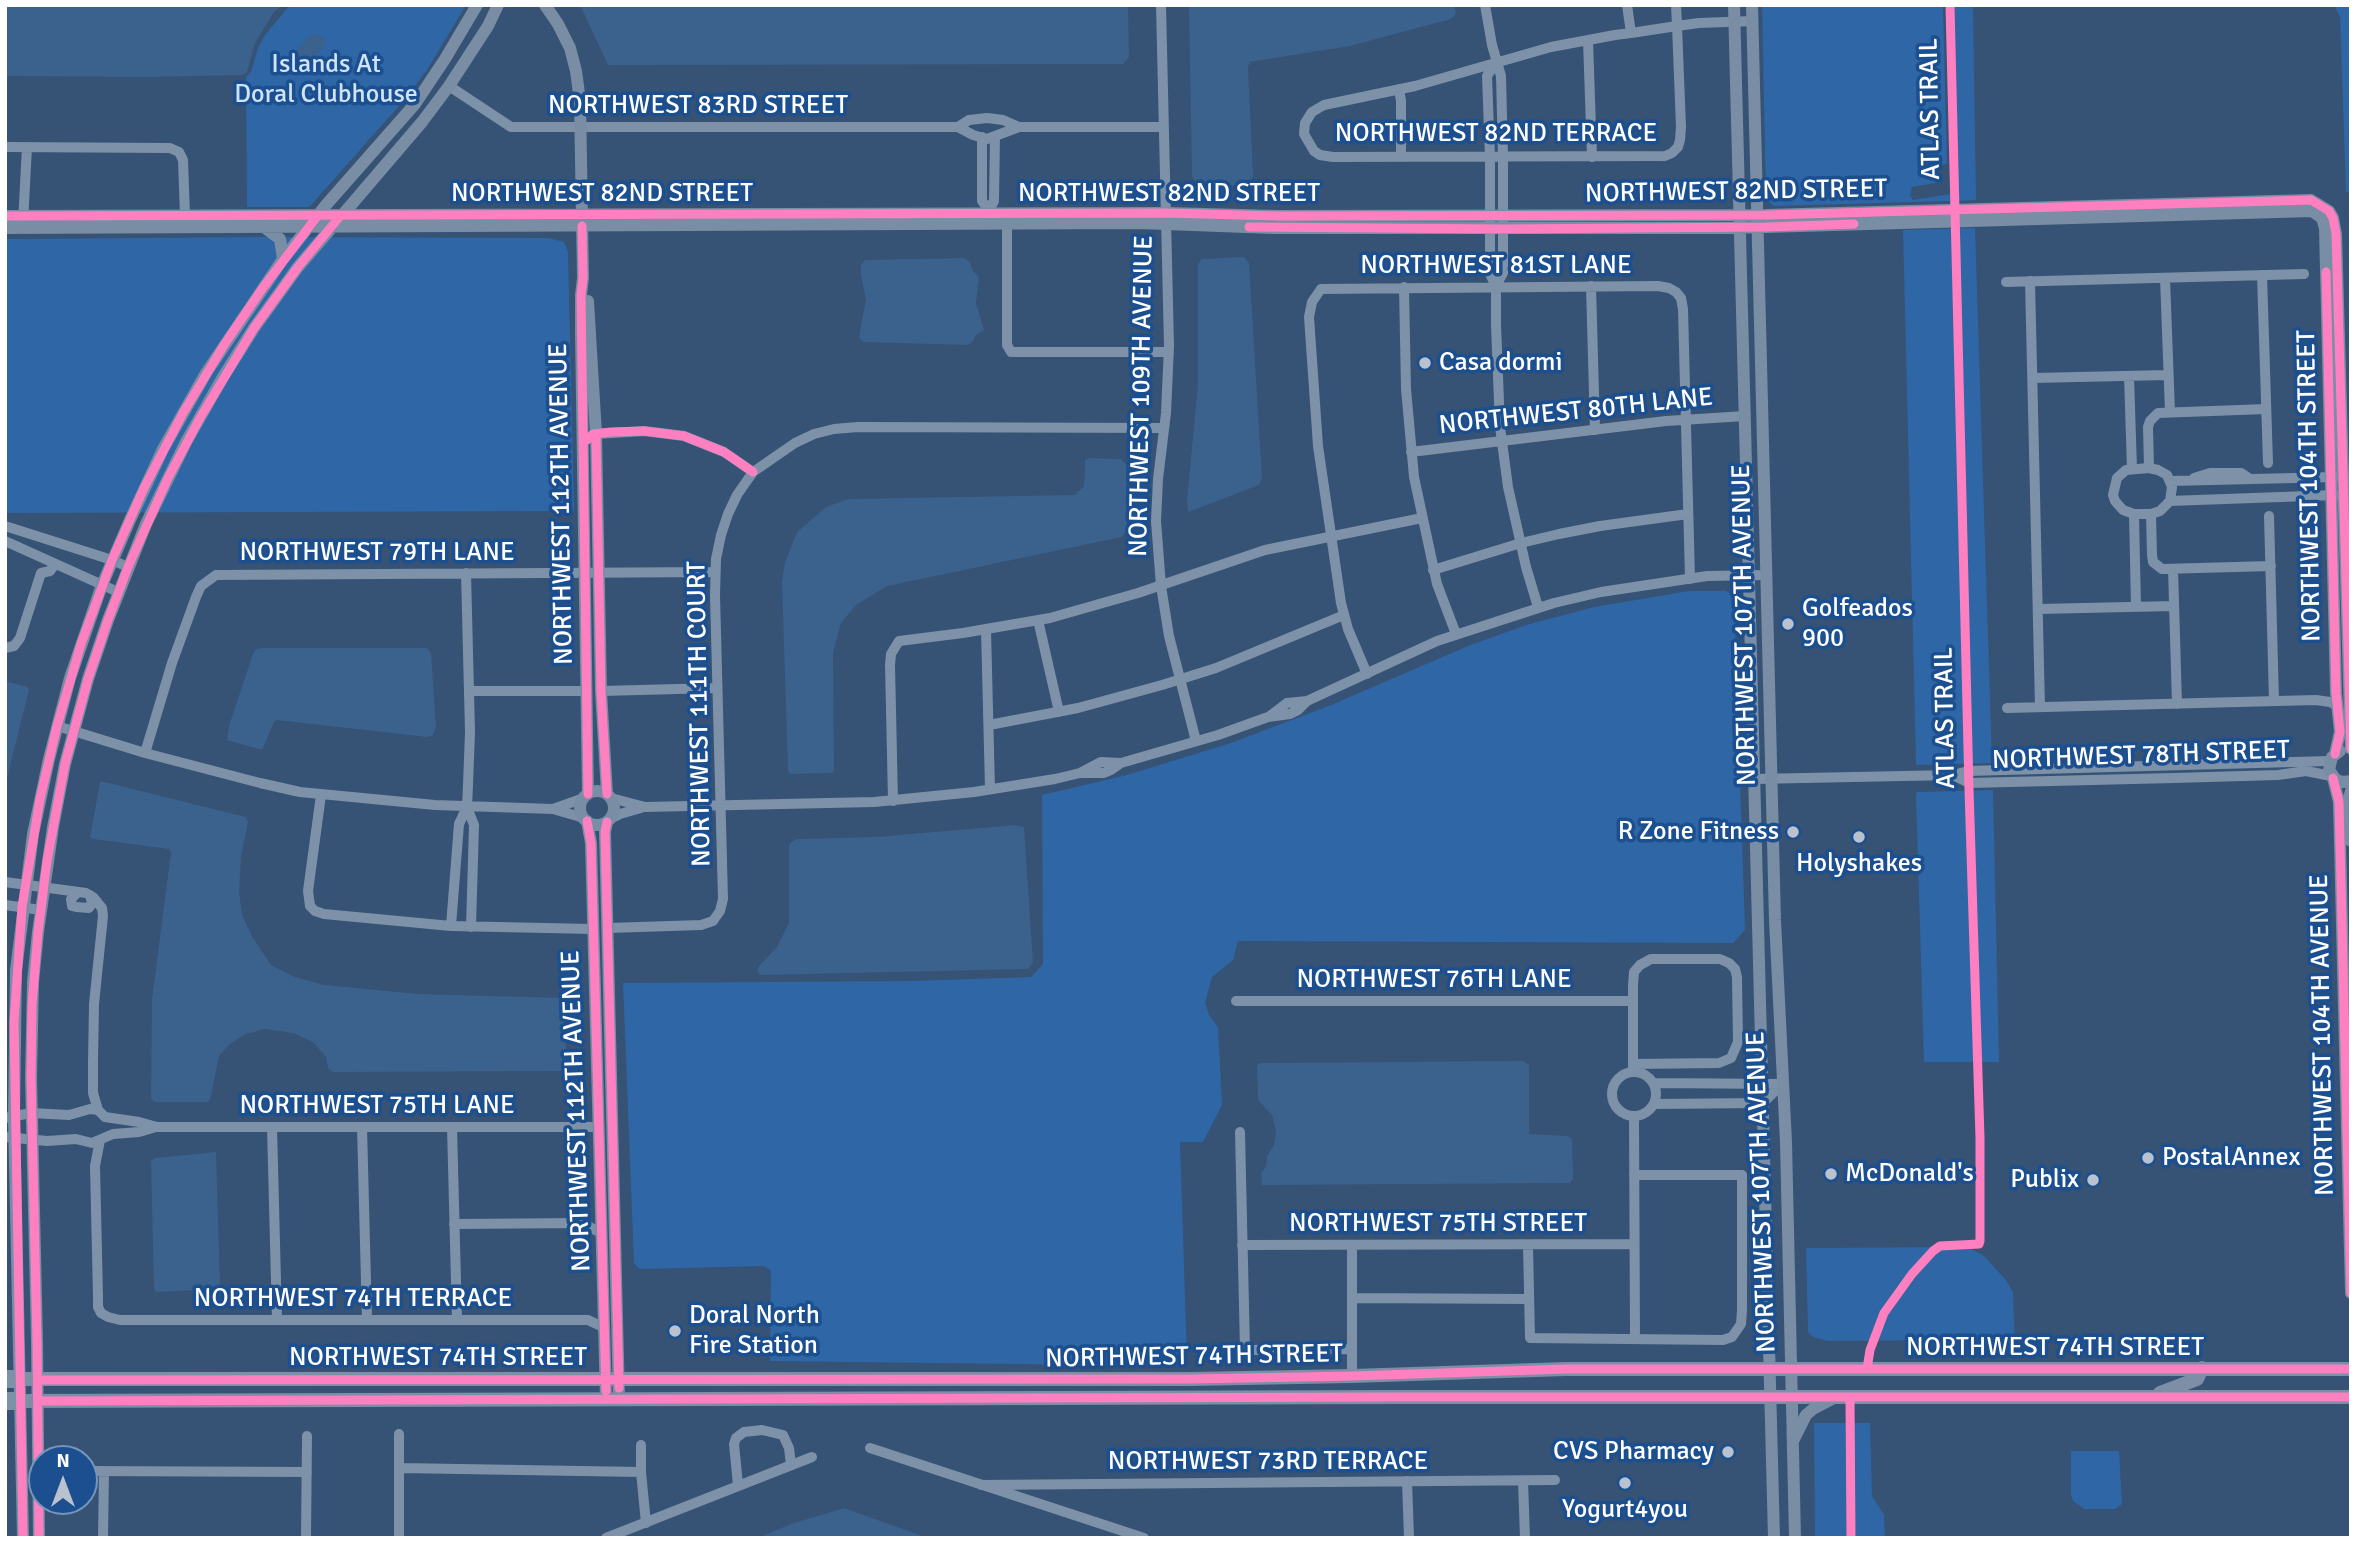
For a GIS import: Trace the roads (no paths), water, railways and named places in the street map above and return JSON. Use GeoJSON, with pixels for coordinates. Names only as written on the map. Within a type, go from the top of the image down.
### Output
{"type":"FeatureCollection","features":[{"type":"Feature","properties":{"kind":"main road"},"geometry":{"type":"LineString","coordinates":[[2148,1397],[2197,1378],[2202,1368]]}},
{"type":"Feature","properties":{"kind":"main road","name":"NORTHWEST 74TH STREET"},"geometry":{"type":"LineString","coordinates":[[21,1379],[1163,1379],[1566,1369],[2351,1369]]}},
{"type":"Feature","properties":{"kind":"main road"},"geometry":{"type":"LineString","coordinates":[[1396,1397],[1397,1389],[1404,1384],[1442,1383],[1454,1380],[1464,1373]]}},
{"type":"Feature","properties":{"kind":"main road","name":"NORTHWEST 74TH STREET"},"geometry":{"type":"LineString","coordinates":[[21,1401],[2351,1397]]}},
{"type":"Feature","properties":{"kind":"street"},"geometry":{"type":"LineString","coordinates":[[23,1538],[21,1379],[10,1138],[9,1054],[25,884],[40,799],[57,726],[81,644],[112,559],[154,468],[206,373],[283,259],[415,104],[452,49],[477,5]]}},
{"type":"Feature","properties":{"kind":"street"},"geometry":{"type":"LineString","coordinates":[[21,1379],[32,1140],[32,1005],[41,910],[54,817],[73,731],[97,650],[128,567],[174,466],[223,377],[254,328],[331,227],[422,122],[449,86],[498,5]]}},
{"type":"Feature","properties":{"kind":"street","name":"NORTHWEST 112TH AVENUE"},"geometry":{"type":"LineString","coordinates":[[545,5],[570,48],[576,71],[581,128],[586,796]]}},
{"type":"Feature","properties":{"kind":"street","name":"NORTHWEST 109TH AVENUE"},"geometry":{"type":"LineString","coordinates":[[1161,5],[1169,352],[1164,429],[1157,479],[1157,521],[1161,586],[1169,636],[1196,741]]}},
{"type":"Feature","properties":{"kind":"street"},"geometry":{"type":"LineString","coordinates":[[1485,5],[1500,76],[1503,273],[1496,286]]}},
{"type":"Feature","properties":{"kind":"street"},"geometry":{"type":"LineString","coordinates":[[1627,5],[1631,33]]}},
{"type":"Feature","properties":{"kind":"street"},"geometry":{"type":"LineString","coordinates":[[1676,5],[1677,26]]}},
{"type":"Feature","properties":{"kind":"street","name":"NORTHWEST 107TH AVENUE"},"geometry":{"type":"LineString","coordinates":[[1734,5],[1774,1538]]}},
{"type":"Feature","properties":{"kind":"street","name":"NORTHWEST 107TH AVENUE"},"geometry":{"type":"LineString","coordinates":[[1752,5],[1771,779],[1786,1142],[1795,1538]]}},
{"type":"Feature","properties":{"kind":"street"},"geometry":{"type":"LineString","coordinates":[[1401,157],[1399,89],[1588,40],[1677,26],[1753,21]]}},
{"type":"Feature","properties":{"kind":"street","name":"NORTHWEST 82ND TERRACE"},"geometry":{"type":"LineString","coordinates":[[1399,89],[1324,105],[1311,112],[1305,123],[1304,134],[1314,151],[1333,158],[1665,156],[1678,147],[1681,127],[1677,26]]}},
{"type":"Feature","properties":{"kind":"street"},"geometry":{"type":"LineString","coordinates":[[1588,40],[1592,157]]}},
{"type":"Feature","properties":{"kind":"street"},"geometry":{"type":"LineString","coordinates":[[1496,62],[1487,76],[1490,274],[1496,286],[1497,380],[1508,487],[1538,607]]}},
{"type":"Feature","properties":{"kind":"street","name":"NORTHWEST 83RD STREET"},"geometry":{"type":"LineString","coordinates":[[449,86],[511,127],[958,127],[986,139],[1019,127],[1163,127]]}},
{"type":"Feature","properties":{"kind":"street","name":"NORTHWEST 83RD STREET"},"geometry":{"type":"LineString","coordinates":[[958,127],[969,120],[987,118],[1003,120],[1019,127]]}},
{"type":"Feature","properties":{"kind":"street"},"geometry":{"type":"LineString","coordinates":[[989,216],[994,201],[995,136]]}},
{"type":"Feature","properties":{"kind":"street"},"geometry":{"type":"LineString","coordinates":[[982,137],[982,201],[989,216]]}},
{"type":"Feature","properties":{"kind":"street"},"geometry":{"type":"LineString","coordinates":[[5,147],[170,148],[179,152],[184,160],[185,216]]}},
{"type":"Feature","properties":{"kind":"street"},"geometry":{"type":"LineString","coordinates":[[24,222],[27,147]]}},
{"type":"Feature","properties":{"kind":"street"},"geometry":{"type":"LineString","coordinates":[[367,185],[369,203],[382,215]]}},
{"type":"Feature","properties":{"kind":"street","name":"NORTHWEST 82ND STREET"},"geometry":{"type":"LineString","coordinates":[[989,216],[1007,225],[1278,216],[1503,222],[1757,221],[2304,210],[2325,214]]}},
{"type":"Feature","properties":{"kind":"street","name":"NORTHWEST 104TH STREET"},"geometry":{"type":"LineString","coordinates":[[2337,477],[2345,323],[2336,234],[2333,218],[2325,214],[2337,495],[2351,751]]}},
{"type":"Feature","properties":{"kind":"street","name":"NORTHWEST 82ND STREET"},"geometry":{"type":"LineString","coordinates":[[5,228],[24,222],[185,216],[382,215],[448,221]]}},
{"type":"Feature","properties":{"kind":"street","name":"NORTHWEST 82ND STREET"},"geometry":{"type":"LineString","coordinates":[[5,216],[24,222],[261,227],[331,227],[448,221],[989,216],[1166,218]]}},
{"type":"Feature","properties":{"kind":"street"},"geometry":{"type":"LineString","coordinates":[[1007,225],[1007,345],[1012,352],[1169,352]]}},
{"type":"Feature","properties":{"kind":"street"},"geometry":{"type":"LineString","coordinates":[[261,227],[280,239],[283,259]]}},
{"type":"Feature","properties":{"kind":"street"},"geometry":{"type":"LineString","coordinates":[[2006,282],[2304,274]]}},
{"type":"Feature","properties":{"kind":"street"},"geometry":{"type":"LineString","coordinates":[[2262,275],[2268,463]]}},
{"type":"Feature","properties":{"kind":"street","name":"NORTHWEST 112TH AVENUE"},"geometry":{"type":"LineString","coordinates":[[583,278],[588,293],[596,434],[601,691],[609,796]]}},
{"type":"Feature","properties":{"kind":"street"},"geometry":{"type":"LineString","coordinates":[[2165,278],[2170,412]]}},
{"type":"Feature","properties":{"kind":"street"},"geometry":{"type":"LineString","coordinates":[[2030,281],[2040,707]]}},
{"type":"Feature","properties":{"kind":"street","name":"NORTHWEST 81ST LANE"},"geometry":{"type":"LineString","coordinates":[[1331,538],[1318,446],[1310,330],[1311,302],[1321,289],[1496,286],[1669,288],[1681,298],[1683,309],[1685,419]]}},
{"type":"Feature","properties":{"kind":"street"},"geometry":{"type":"LineString","coordinates":[[1591,286],[1595,430]]}},
{"type":"Feature","properties":{"kind":"street"},"geometry":{"type":"LineString","coordinates":[[1404,287],[1406,389],[1411,452],[1433,570],[1456,635]]}},
{"type":"Feature","properties":{"kind":"street"},"geometry":{"type":"LineString","coordinates":[[2033,378],[2168,374]]}},
{"type":"Feature","properties":{"kind":"street"},"geometry":{"type":"LineString","coordinates":[[2129,376],[2132,469]]}},
{"type":"Feature","properties":{"kind":"street"},"geometry":{"type":"LineString","coordinates":[[2149,468],[2150,421],[2158,413],[2266,409]]}},
{"type":"Feature","properties":{"kind":"street","name":"NORTHWEST 80TH LANE"},"geometry":{"type":"LineString","coordinates":[[1411,452],[1685,419],[1745,416]]}},
{"type":"Feature","properties":{"kind":"street"},"geometry":{"type":"LineString","coordinates":[[1685,419],[1690,579]]}},
{"type":"Feature","properties":{"kind":"street","name":"NORTHWEST 111TH COURT"},"geometry":{"type":"LineString","coordinates":[[608,928],[701,925],[713,921],[720,911],[723,899],[715,572],[721,535],[728,514],[745,481],[753,472],[795,443],[834,429],[1164,429]]}},
{"type":"Feature","properties":{"kind":"street"},"geometry":{"type":"LineString","coordinates":[[584,446],[590,436],[596,434],[644,431],[684,436],[724,452],[753,472]]}},
{"type":"Feature","properties":{"kind":"street"},"geometry":{"type":"LineString","coordinates":[[2149,468],[2162,472],[2170,481],[2170,501],[2160,511],[2151,514],[2134,514],[2123,510],[2113,495],[2117,478],[2126,470],[2149,468]]}},
{"type":"Feature","properties":{"kind":"street"},"geometry":{"type":"LineString","coordinates":[[2191,479],[2210,473],[2241,473],[2250,480]]}},
{"type":"Feature","properties":{"kind":"street"},"geometry":{"type":"LineString","coordinates":[[2170,481],[2337,477]]}},
{"type":"Feature","properties":{"kind":"street"},"geometry":{"type":"LineString","coordinates":[[2212,481],[2213,498]]}},
{"type":"Feature","properties":{"kind":"street"},"geometry":{"type":"LineString","coordinates":[[2170,501],[2337,495]]}},
{"type":"Feature","properties":{"kind":"street"},"geometry":{"type":"LineString","coordinates":[[1433,570],[1521,543],[1600,526],[1688,514]]}},
{"type":"Feature","properties":{"kind":"street"},"geometry":{"type":"LineString","coordinates":[[2134,514],[2136,607]]}},
{"type":"Feature","properties":{"kind":"street"},"geometry":{"type":"LineString","coordinates":[[2151,514],[2154,562],[2162,569],[2271,566]]}},
{"type":"Feature","properties":{"kind":"street"},"geometry":{"type":"LineString","coordinates":[[2269,516],[2274,701]]}},
{"type":"Feature","properties":{"kind":"street"},"geometry":{"type":"LineString","coordinates":[[893,801],[890,664],[893,648],[899,641],[1038,620],[1161,586],[1253,553],[1422,518]]}},
{"type":"Feature","properties":{"kind":"street"},"geometry":{"type":"LineString","coordinates":[[5,526],[112,559],[128,567]]}},
{"type":"Feature","properties":{"kind":"street"},"geometry":{"type":"LineString","coordinates":[[1331,538],[1344,615],[1367,674]]}},
{"type":"Feature","properties":{"kind":"street"},"geometry":{"type":"LineString","coordinates":[[5,541],[118,592]]}},
{"type":"Feature","properties":{"kind":"street"},"geometry":{"type":"LineString","coordinates":[[5,648],[14,646],[20,638],[41,573],[50,571],[55,564]]}},
{"type":"Feature","properties":{"kind":"street"},"geometry":{"type":"LineString","coordinates":[[2173,569],[2177,704]]}},
{"type":"Feature","properties":{"kind":"street","name":"NORTHWEST 79TH LANE"},"geometry":{"type":"LineString","coordinates":[[145,753],[172,663],[201,586],[216,575],[715,572]]}},
{"type":"Feature","properties":{"kind":"street"},"geometry":{"type":"LineString","coordinates":[[466,573],[469,691],[467,807],[474,825],[471,927]]}},
{"type":"Feature","properties":{"kind":"street"},"geometry":{"type":"LineString","coordinates":[[57,726],[145,753],[260,783],[321,795],[467,807],[553,809],[598,825],[620,814],[645,807],[893,801],[990,789],[1080,773],[1104,773],[1121,763],[1268,717],[1287,703],[1307,701],[1456,635],[1538,607],[1601,592],[1690,579],[1766,575]]}},
{"type":"Feature","properties":{"kind":"street"},"geometry":{"type":"LineString","coordinates":[[2038,609],[2174,606]]}},
{"type":"Feature","properties":{"kind":"street"},"geometry":{"type":"LineString","coordinates":[[989,725],[1059,712],[1180,680],[1269,647],[1344,615]]}},
{"type":"Feature","properties":{"kind":"street"},"geometry":{"type":"LineString","coordinates":[[1038,620],[1059,712]]}},
{"type":"Feature","properties":{"kind":"street"},"geometry":{"type":"LineString","coordinates":[[986,629],[990,789]]}},
{"type":"Feature","properties":{"kind":"street","name":"NORTHWEST 104TH STREET"},"geometry":{"type":"LineString","coordinates":[[2332,757],[2340,737],[2337,706],[2344,637]]}},
{"type":"Feature","properties":{"kind":"street"},"geometry":{"type":"LineString","coordinates":[[601,691],[717,688]]}},
{"type":"Feature","properties":{"kind":"street"},"geometry":{"type":"LineString","coordinates":[[469,691],[586,691]]}},
{"type":"Feature","properties":{"kind":"street"},"geometry":{"type":"LineString","coordinates":[[2007,708],[2274,701],[2325,701],[2337,706]]}},
{"type":"Feature","properties":{"kind":"street"},"geometry":{"type":"LineString","coordinates":[[2332,757],[2343,751],[2351,751]]}},
{"type":"Feature","properties":{"kind":"street","name":"NORTHWEST 78TH STREET"},"geometry":{"type":"LineString","coordinates":[[1953,775],[1968,771],[2332,757]]}},
{"type":"Feature","properties":{"kind":"street","name":"NORTHWEST 104TH AVENUE"},"geometry":{"type":"LineString","coordinates":[[2332,757],[2329,771],[2339,802],[2351,1293]]}},
{"type":"Feature","properties":{"kind":"street"},"geometry":{"type":"LineString","coordinates":[[2174,765],[2174,778]]}},
{"type":"Feature","properties":{"kind":"street","name":"NORTHWEST 78TH STREET"},"geometry":{"type":"LineString","coordinates":[[1953,775],[1969,783],[2278,775],[2306,771],[2332,777]]}},
{"type":"Feature","properties":{"kind":"street"},"geometry":{"type":"LineString","coordinates":[[1754,779],[1953,775]]}},
{"type":"Feature","properties":{"kind":"street"},"geometry":{"type":"LineString","coordinates":[[2332,777],[2343,782],[2351,781]]}},
{"type":"Feature","properties":{"kind":"street"},"geometry":{"type":"LineString","coordinates":[[553,809],[597,791],[645,807]]}},
{"type":"Feature","properties":{"kind":"street","name":"NORTHWEST 104TH AVENUE"},"geometry":{"type":"LineString","coordinates":[[2351,791],[2348,810],[2351,841]]}},
{"type":"Feature","properties":{"kind":"street"},"geometry":{"type":"LineString","coordinates":[[321,795],[308,891],[310,905],[315,911],[451,926],[593,929]]}},
{"type":"Feature","properties":{"kind":"street"},"geometry":{"type":"LineString","coordinates":[[586,796],[581,808],[586,820]]}},
{"type":"Feature","properties":{"kind":"street"},"geometry":{"type":"LineString","coordinates":[[609,796],[614,809],[609,820]]}},
{"type":"Feature","properties":{"kind":"street"},"geometry":{"type":"LineString","coordinates":[[451,926],[459,824],[467,807]]}},
{"type":"Feature","properties":{"kind":"street","name":"NORTHWEST 112TH AVENUE"},"geometry":{"type":"LineString","coordinates":[[586,820],[591,843],[605,1328],[613,1379]]}},
{"type":"Feature","properties":{"kind":"street","name":"NORTHWEST 112TH AVENUE"},"geometry":{"type":"LineString","coordinates":[[609,820],[605,832],[613,1115],[613,1399]]}},
{"type":"Feature","properties":{"kind":"street"},"geometry":{"type":"LineString","coordinates":[[5,882],[90,895],[102,908],[94,1004],[93,1093],[107,1126],[102,1139]]}},
{"type":"Feature","properties":{"kind":"street"},"geometry":{"type":"LineString","coordinates":[[78,892],[73,895],[71,902],[76,907],[89,908],[92,903],[90,895]]}},
{"type":"Feature","properties":{"kind":"street"},"geometry":{"type":"LineString","coordinates":[[5,905],[41,910]]}},
{"type":"Feature","properties":{"kind":"street"},"geometry":{"type":"LineString","coordinates":[[1633,1068],[1634,971],[1651,959],[1720,960],[1729,963],[1735,969],[1737,977],[1738,1042],[1731,1058],[1720,1063],[1633,1068],[1616,1080],[1612,1100],[1619,1111],[1634,1117],[1646,1113],[1654,1104],[1656,1092],[1653,1083],[1633,1068]]}},
{"type":"Feature","properties":{"kind":"street","name":"NORTHWEST 76TH LANE"},"geometry":{"type":"LineString","coordinates":[[1236,1001],[1633,1001]]}},
{"type":"Feature","properties":{"kind":"street"},"geometry":{"type":"LineString","coordinates":[[1653,1083],[1782,1084]]}},
{"type":"Feature","properties":{"kind":"street"},"geometry":{"type":"LineString","coordinates":[[1685,1084],[1685,1103]]}},
{"type":"Feature","properties":{"kind":"street"},"geometry":{"type":"LineString","coordinates":[[1654,1104],[1763,1104],[1782,1084]]}},
{"type":"Feature","properties":{"kind":"street","name":"NORTHWEST 75TH LANE"},"geometry":{"type":"LineString","coordinates":[[10,1117],[31,1113],[69,1115],[87,1109],[157,1127]]}},
{"type":"Feature","properties":{"kind":"street"},"geometry":{"type":"LineString","coordinates":[[598,1127],[613,1115]]}},
{"type":"Feature","properties":{"kind":"street"},"geometry":{"type":"LineString","coordinates":[[1634,1117],[1635,1339]]}},
{"type":"Feature","properties":{"kind":"street","name":"NORTHWEST 75TH LANE"},"geometry":{"type":"LineString","coordinates":[[10,1138],[76,1139],[92,1143],[157,1127],[598,1127]]}},
{"type":"Feature","properties":{"kind":"street"},"geometry":{"type":"LineString","coordinates":[[272,1127],[277,1320]]}},
{"type":"Feature","properties":{"kind":"street"},"geometry":{"type":"LineString","coordinates":[[362,1127],[368,1320]]}},
{"type":"Feature","properties":{"kind":"street"},"geometry":{"type":"LineString","coordinates":[[452,1127],[457,1320]]}},
{"type":"Feature","properties":{"kind":"street"},"geometry":{"type":"LineString","coordinates":[[1240,1132],[1245,1350],[1352,1349]]}},
{"type":"Feature","properties":{"kind":"street","name":"NORTHWEST 74TH TERRACE"},"geometry":{"type":"LineString","coordinates":[[102,1139],[95,1166],[98,1307],[101,1313],[120,1320],[586,1320],[605,1328]]}},
{"type":"Feature","properties":{"kind":"street"},"geometry":{"type":"LineString","coordinates":[[1528,1245],[1530,1338],[1723,1340],[1732,1337],[1741,1324],[1742,1310],[1742,1175],[1634,1175]]}},
{"type":"Feature","properties":{"kind":"street"},"geometry":{"type":"LineString","coordinates":[[454,1224],[582,1223],[601,1233]]}},
{"type":"Feature","properties":{"kind":"street","name":"NORTHWEST 75TH STREET"},"geometry":{"type":"LineString","coordinates":[[1242,1245],[1634,1244]]}},
{"type":"Feature","properties":{"kind":"street"},"geometry":{"type":"LineString","coordinates":[[1352,1245],[1352,1376]]}},
{"type":"Feature","properties":{"kind":"street"},"geometry":{"type":"LineString","coordinates":[[1352,1298],[1529,1299]]}},
{"type":"Feature","properties":{"kind":"street"},"geometry":{"type":"LineString","coordinates":[[1791,1444],[1806,1415],[1836,1398]]}},
{"type":"Feature","properties":{"kind":"street"},"geometry":{"type":"LineString","coordinates":[[21,1401],[39,1538]]}},
{"type":"Feature","properties":{"kind":"street"},"geometry":{"type":"LineString","coordinates":[[738,1485],[734,1444],[736,1438],[744,1432],[762,1430],[783,1435],[789,1448],[791,1465]]}},
{"type":"Feature","properties":{"kind":"street"},"geometry":{"type":"LineString","coordinates":[[399,1434],[399,1538]]}},
{"type":"Feature","properties":{"kind":"street"},"geometry":{"type":"LineString","coordinates":[[306,1538],[307,1436]]}},
{"type":"Feature","properties":{"kind":"street"},"geometry":{"type":"LineString","coordinates":[[641,1445],[640,1472],[646,1523]]}},
{"type":"Feature","properties":{"kind":"street"},"geometry":{"type":"LineString","coordinates":[[870,1448],[1144,1538]]}},
{"type":"Feature","properties":{"kind":"street"},"geometry":{"type":"LineString","coordinates":[[606,1538],[813,1457]]}},
{"type":"Feature","properties":{"kind":"street"},"geometry":{"type":"LineString","coordinates":[[399,1468],[640,1472]]}},
{"type":"Feature","properties":{"kind":"street"},"geometry":{"type":"LineString","coordinates":[[98,1471],[307,1472]]}},
{"type":"Feature","properties":{"kind":"street"},"geometry":{"type":"LineString","coordinates":[[103,1538],[104,1471]]}},
{"type":"Feature","properties":{"kind":"street","name":"NORTHWEST 73RD TERRACE"},"geometry":{"type":"LineString","coordinates":[[981,1485],[1555,1480]]}},
{"type":"Feature","properties":{"kind":"street"},"geometry":{"type":"LineString","coordinates":[[1407,1481],[1409,1538]]}},
{"type":"Feature","properties":{"kind":"street"},"geometry":{"type":"LineString","coordinates":[[1524,1481],[1525,1538]]}},
{"type":"Feature","properties":{"kind":"place","name":"Casa dormi"},"geometry":{"type":"Point","coordinates":[1425,363]}},
{"type":"Feature","properties":{"kind":"place","name":"Golfeados 900"},"geometry":{"type":"Point","coordinates":[1788,624]}},
{"type":"Feature","properties":{"kind":"place","name":"R Zone Fitness"},"geometry":{"type":"Point","coordinates":[1793,832]}},
{"type":"Feature","properties":{"kind":"place","name":"Holyshakes"},"geometry":{"type":"Point","coordinates":[1859,837]}},
{"type":"Feature","properties":{"kind":"place","name":"PostalAnnex"},"geometry":{"type":"Point","coordinates":[2148,1158]}},
{"type":"Feature","properties":{"kind":"place","name":"McDonald's"},"geometry":{"type":"Point","coordinates":[1831,1174]}},
{"type":"Feature","properties":{"kind":"place","name":"Publix"},"geometry":{"type":"Point","coordinates":[2093,1180]}},
{"type":"Feature","properties":{"kind":"place","name":"Doral North Fire Station"},"geometry":{"type":"Point","coordinates":[675,1331]}},
{"type":"Feature","properties":{"kind":"place","name":"CVS Pharmacy"},"geometry":{"type":"Point","coordinates":[1728,1452]}},
{"type":"Feature","properties":{"kind":"place","name":"Yogurt4you"},"geometry":{"type":"Point","coordinates":[1625,1483]}},
{"type":"Feature","properties":{"kind":"park label","name":"Islands At Doral Clubhouse"},"geometry":{"type":"Point","coordinates":[326,80]}}]}
